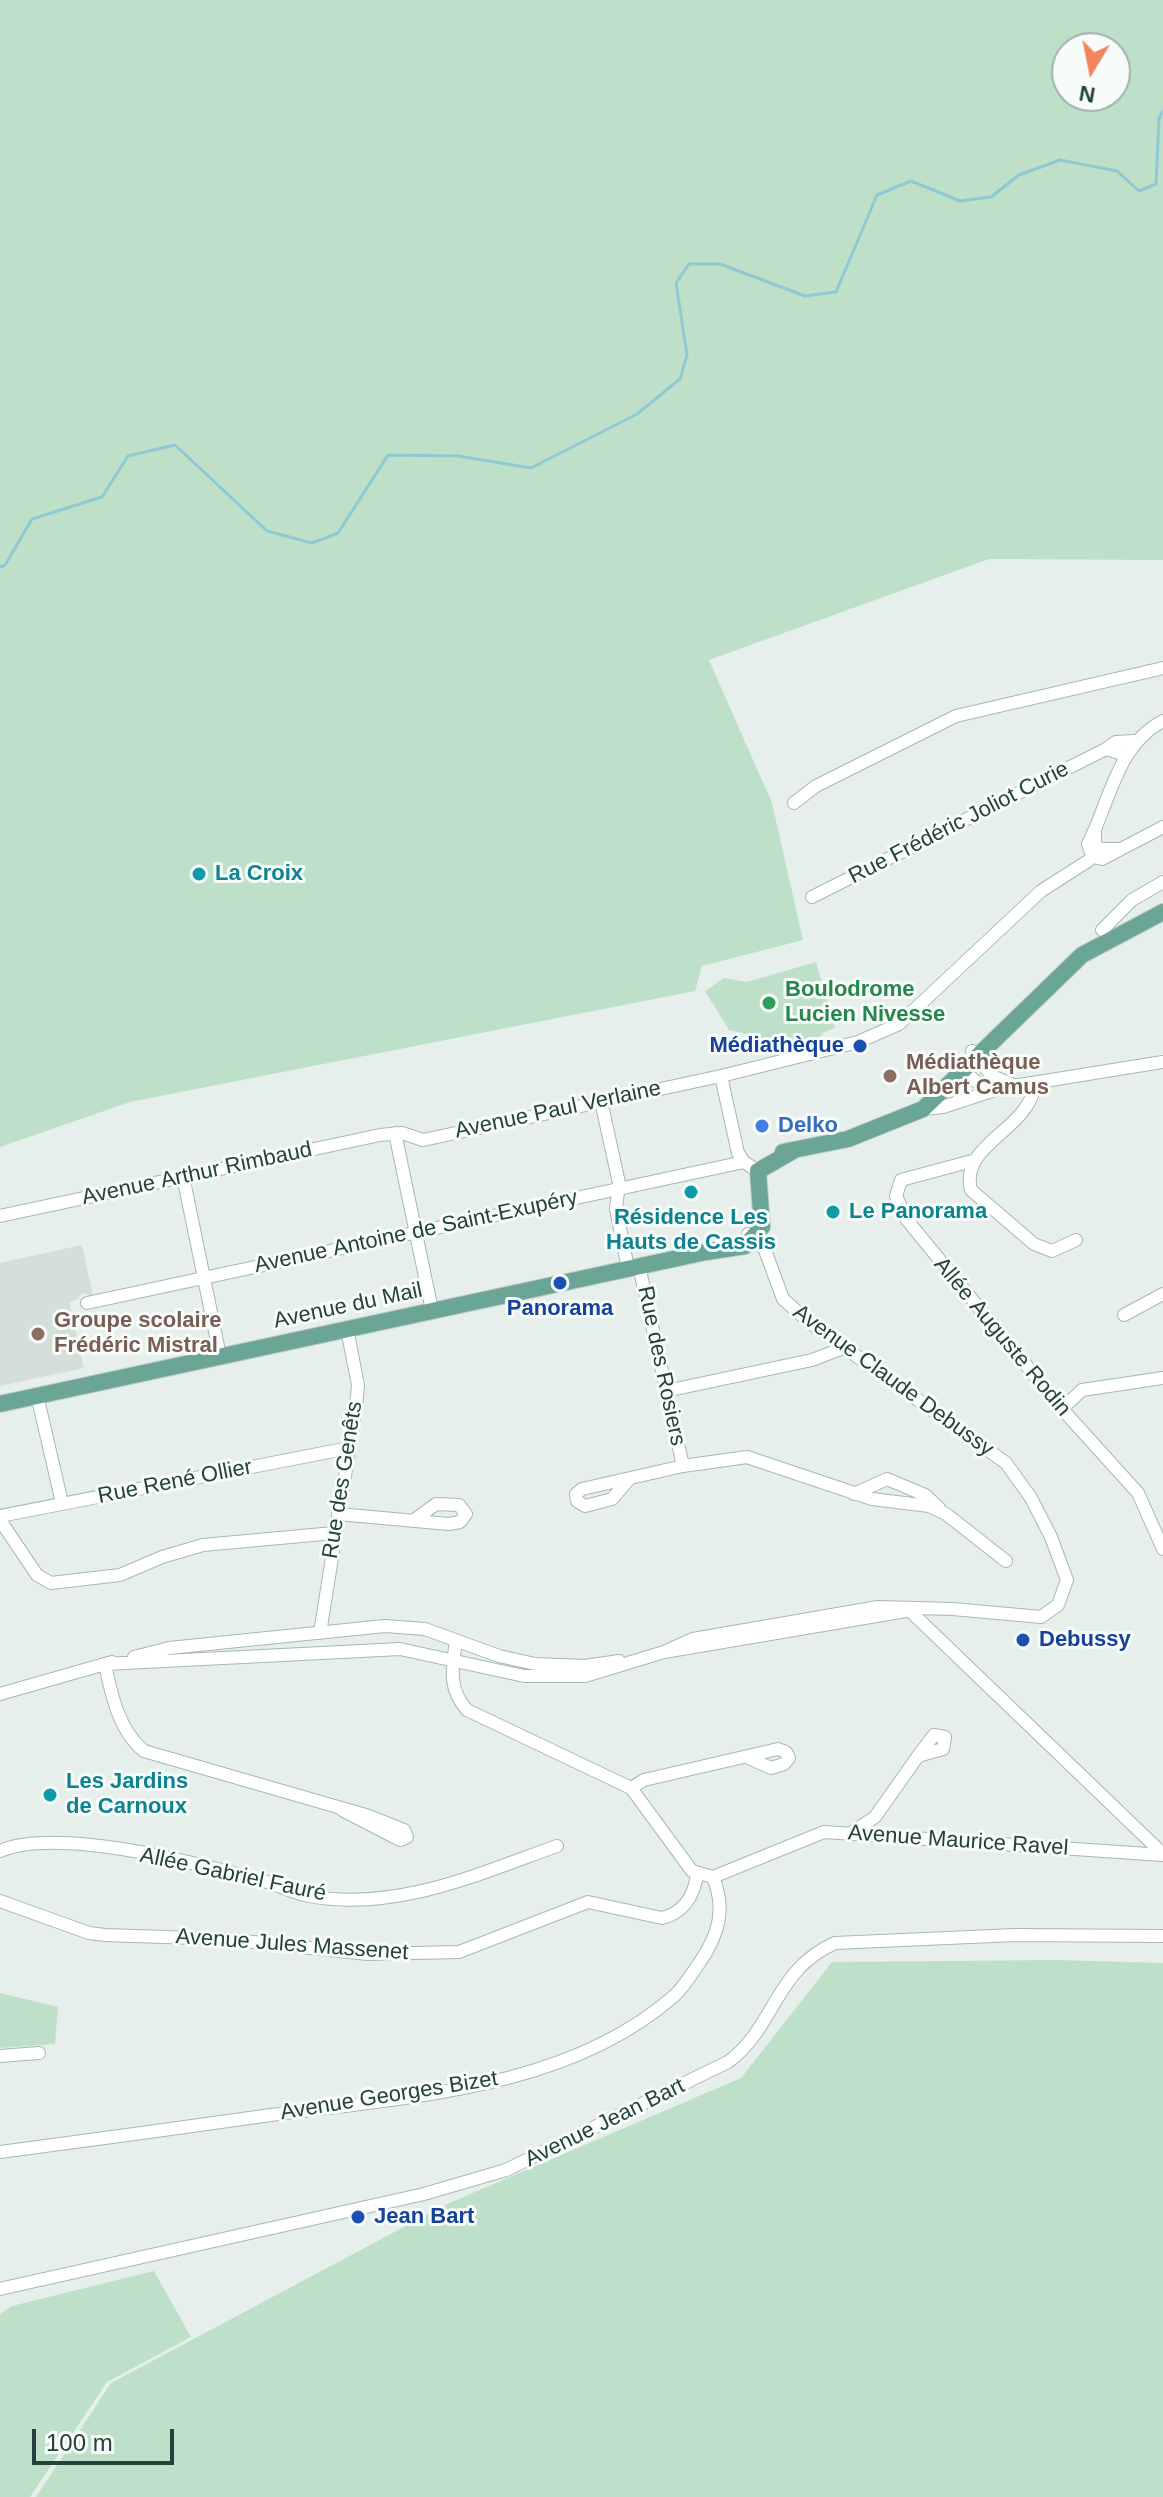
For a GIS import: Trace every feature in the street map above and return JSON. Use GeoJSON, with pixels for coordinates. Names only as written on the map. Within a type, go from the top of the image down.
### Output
{"type":"FeatureCollection","features":[{"type":"Feature","properties":{"kind":"main road"},"geometry":{"type":"LineString","coordinates":[[751,1237],[762,1219],[751,1166],[766,1154],[848,1139],[916,1111],[960,1070],[1082,943],[1125,918],[1163,902]]}},
{"type":"Feature","properties":{"kind":"main road"},"geometry":{"type":"LineString","coordinates":[[975,1054],[1125,918],[1163,912]]}},
{"type":"Feature","properties":{"kind":"main road","name":"Avenue du Mail"},"geometry":{"type":"LineString","coordinates":[[0,1404],[634,1267],[745,1246],[751,1237]]}},
{"type":"Feature","properties":{"kind":"street"},"geometry":{"type":"LineString","coordinates":[[794,803],[816,786],[956,716],[1163,668]]}},
{"type":"Feature","properties":{"kind":"street","name":"Rue Frédéric Joliot Curie"},"geometry":{"type":"LineString","coordinates":[[1096,853],[1088,844],[1126,755],[1134,741],[1163,721]]}},
{"type":"Feature","properties":{"kind":"street","name":"Rue Frédéric Joliot Curie"},"geometry":{"type":"LineString","coordinates":[[812,897],[1116,742],[1134,741]]}},
{"type":"Feature","properties":{"kind":"street"},"geometry":{"type":"LineString","coordinates":[[1106,749],[1126,755]]}},
{"type":"Feature","properties":{"kind":"street","name":"Avenue Paul Verlaine"},"geometry":{"type":"LineString","coordinates":[[396,1139],[423,1140],[721,1076],[881,1033],[910,1016],[1041,891],[1096,853],[1102,859],[1163,827]]}},
{"type":"Feature","properties":{"kind":"street"},"geometry":{"type":"LineString","coordinates":[[1125,918],[1163,882]]}},
{"type":"Feature","properties":{"kind":"street"},"geometry":{"type":"LineString","coordinates":[[975,1054],[992,1076],[1018,1086]]}},
{"type":"Feature","properties":{"kind":"street"},"geometry":{"type":"LineString","coordinates":[[916,1111],[943,1107],[1001,1088],[1163,1062]]}},
{"type":"Feature","properties":{"kind":"street"},"geometry":{"type":"LineString","coordinates":[[960,1070],[977,1082],[1001,1088]]}},
{"type":"Feature","properties":{"kind":"street"},"geometry":{"type":"LineString","coordinates":[[721,1076],[738,1153],[751,1166]]}},
{"type":"Feature","properties":{"kind":"street"},"geometry":{"type":"LineString","coordinates":[[1035,1083],[1030,1107],[972,1161],[969,1174],[971,1190],[1034,1244],[1052,1251],[1076,1240]]}},
{"type":"Feature","properties":{"kind":"street","name":"Rue des Rosiers"},"geometry":{"type":"LineString","coordinates":[[601,1101],[622,1194],[616,1209],[634,1267],[683,1466]]}},
{"type":"Feature","properties":{"kind":"street"},"geometry":{"type":"LineString","coordinates":[[396,1139],[432,1310]]}},
{"type":"Feature","properties":{"kind":"street","name":"Avenue Arthur Rimbaud"},"geometry":{"type":"LineString","coordinates":[[0,1216],[183,1176],[396,1139]]}},
{"type":"Feature","properties":{"kind":"street","name":"Allée Auguste Rodin"},"geometry":{"type":"LineString","coordinates":[[972,1161],[901,1180],[896,1196],[899,1208],[937,1261],[1062,1409],[1138,1493],[1163,1549]]}},
{"type":"Feature","properties":{"kind":"street","name":"Avenue Antoine de Saint-Exupéry"},"geometry":{"type":"LineString","coordinates":[[87,1303],[605,1190],[622,1194],[751,1166]]}},
{"type":"Feature","properties":{"kind":"street"},"geometry":{"type":"LineString","coordinates":[[183,1176],[220,1356]]}},
{"type":"Feature","properties":{"kind":"street","name":"Avenue Claude Debussy"},"geometry":{"type":"LineString","coordinates":[[170,1654],[400,1649],[524,1676],[566,1678],[603,1673],[664,1652],[909,1610],[953,1609],[1041,1617],[1058,1605],[1067,1580],[1051,1537],[1031,1498],[1006,1463],[783,1299],[765,1250],[751,1237]]}},
{"type":"Feature","properties":{"kind":"street"},"geometry":{"type":"LineString","coordinates":[[1124,1315],[1163,1294]]}},
{"type":"Feature","properties":{"kind":"street","name":"Rue des Genêts"},"geometry":{"type":"LineString","coordinates":[[320,1633],[358,1385],[347,1329]]}},
{"type":"Feature","properties":{"kind":"street"},"geometry":{"type":"LineString","coordinates":[[666,1391],[812,1360],[846,1347]]}},
{"type":"Feature","properties":{"kind":"street"},"geometry":{"type":"LineString","coordinates":[[1062,1409],[1082,1390],[1163,1378]]}},
{"type":"Feature","properties":{"kind":"street"},"geometry":{"type":"LineString","coordinates":[[37,1395],[62,1503]]}},
{"type":"Feature","properties":{"kind":"street","name":"Rue René Ollier"},"geometry":{"type":"LineString","coordinates":[[0,1518],[62,1503],[349,1448]]}},
{"type":"Feature","properties":{"kind":"street"},"geometry":{"type":"LineString","coordinates":[[629,1479],[683,1466],[747,1457],[854,1494],[929,1506],[946,1514]]}},
{"type":"Feature","properties":{"kind":"street"},"geometry":{"type":"LineString","coordinates":[[854,1494],[887,1479],[925,1495],[1006,1561]]}},
{"type":"Feature","properties":{"kind":"street"},"geometry":{"type":"LineString","coordinates":[[338,1514],[413,1521]]}},
{"type":"Feature","properties":{"kind":"street"},"geometry":{"type":"LineString","coordinates":[[0,1518],[41,1580],[51,1583],[120,1575],[162,1557],[203,1545],[334,1533]]}},
{"type":"Feature","properties":{"kind":"street"},"geometry":{"type":"LineString","coordinates":[[909,1610],[1163,1855]]}},
{"type":"Feature","properties":{"kind":"street","name":"Avenue Claude Debussy"},"geometry":{"type":"LineString","coordinates":[[0,1694],[105,1664],[385,1626],[430,1631],[535,1664],[585,1666],[638,1659]]}},
{"type":"Feature","properties":{"kind":"street"},"geometry":{"type":"LineString","coordinates":[[400,1649],[430,1631]]}},
{"type":"Feature","properties":{"kind":"street"},"geometry":{"type":"LineString","coordinates":[[456,1641],[451,1683],[455,1697],[467,1710],[631,1788],[697,1875],[713,1877]]}},
{"type":"Feature","properties":{"kind":"street"},"geometry":{"type":"LineString","coordinates":[[105,1664],[113,1698],[129,1735],[144,1751],[342,1810]]}},
{"type":"Feature","properties":{"kind":"street"},"geometry":{"type":"LineString","coordinates":[[851,1833],[875,1817],[918,1756]]}},
{"type":"Feature","properties":{"kind":"street"},"geometry":{"type":"LineString","coordinates":[[631,1788],[644,1780],[747,1757]]}},
{"type":"Feature","properties":{"kind":"street"},"geometry":{"type":"LineString","coordinates":[[875,1817],[885,1835]]}},
{"type":"Feature","properties":{"kind":"street","name":"Avenue Maurice Ravel"},"geometry":{"type":"LineString","coordinates":[[713,1877],[824,1832],[1163,1855]]}},
{"type":"Feature","properties":{"kind":"street","name":"Allée Gabriel Fauré"},"geometry":{"type":"LineString","coordinates":[[0,1851],[33,1841],[66,1842],[190,1863],[309,1896],[339,1898],[405,1895],[448,1886],[557,1846]]}},
{"type":"Feature","properties":{"kind":"street","name":"Avenue Jules Massenet"},"geometry":{"type":"LineString","coordinates":[[0,1901],[89,1933],[105,1935],[224,1939],[368,1954],[459,1952],[588,1902],[662,1918],[671,1916],[686,1903],[697,1875]]}},
{"type":"Feature","properties":{"kind":"street","name":"Avenue Georges Bizet"},"geometry":{"type":"LineString","coordinates":[[0,2152],[482,2083],[562,2060],[641,2021],[677,1994],[711,1945],[719,1922],[722,1908],[713,1877]]}},
{"type":"Feature","properties":{"kind":"street","name":"Avenue Jean Bart"},"geometry":{"type":"LineString","coordinates":[[0,2289],[424,2194],[506,2170],[728,2062],[754,2038],[777,1993],[789,1978],[822,1949],[835,1943],[1015,1935],[1163,1936]]}},
{"type":"Feature","properties":{"kind":"street"},"geometry":{"type":"LineString","coordinates":[[0,2056],[39,2053]]}},
{"type":"Feature","properties":{"kind":"shaded area","name":"Groupe scolaire Frédéric Mistral"},"geometry":{"type":"Polygon","coordinates":[[[82,1245],[93,1296],[82,1293],[78,1299],[69,1302],[84,1368],[0,1386],[0,1263],[82,1245]]]}},
{"type":"Feature","properties":{"kind":"green space"},"geometry":{"type":"Polygon","coordinates":[[[0,0],[1163,0],[1163,560],[989,559],[709,660],[772,803],[803,940],[702,966],[695,991],[130,1102],[0,1147],[0,0]]]}},
{"type":"Feature","properties":{"kind":"green space","name":"Boulodrome Lucien Nivesse"},"geometry":{"type":"Polygon","coordinates":[[[816,962],[835,1028],[824,1032],[809,1050],[777,1058],[758,1037],[729,1030],[705,991],[724,978],[747,982],[816,962]]]}},
{"type":"Feature","properties":{"kind":"green space"},"geometry":{"type":"Polygon","coordinates":[[[1057,1960],[1163,1963],[1163,2497],[36,2497],[111,2383],[447,2204],[741,2078],[832,1962],[1057,1960]]]}},
{"type":"Feature","properties":{"kind":"green space"},"geometry":{"type":"Polygon","coordinates":[[[0,1993],[58,2007],[55,2044],[0,2048],[0,1993]]]}},
{"type":"Feature","properties":{"kind":"green space"},"geometry":{"type":"Polygon","coordinates":[[[154,2271],[191,2337],[107,2382],[30,2497],[0,2497],[0,2314],[12,2306],[154,2271]]]}},
{"type":"Feature","properties":{"kind":"waterway"},"geometry":{"type":"LineString","coordinates":[[0,567],[5,565],[32,519],[102,497],[128,456],[175,445],[267,531],[312,543],[338,533],[388,455],[458,456],[531,468],[637,414],[680,379],[687,355],[676,283],[689,264],[720,264],[805,296],[836,292],[877,195],[911,181],[960,201],[991,197],[1019,175],[1060,160],[1117,171],[1139,191],[1156,184],[1159,118],[1163,111]]}},
{"type":"Feature","properties":{"kind":"place","name":"La Croix"},"geometry":{"type":"Point","coordinates":[199,874]}},
{"type":"Feature","properties":{"kind":"place","name":"Boulodrome Lucien Nivesse"},"geometry":{"type":"Point","coordinates":[769,1003]}},
{"type":"Feature","properties":{"kind":"place","name":"Médiathèque"},"geometry":{"type":"Point","coordinates":[860,1046]}},
{"type":"Feature","properties":{"kind":"place","name":"Médiathèque Albert Camus"},"geometry":{"type":"Point","coordinates":[890,1076]}},
{"type":"Feature","properties":{"kind":"place","name":"Delko"},"geometry":{"type":"Point","coordinates":[762,1126]}},
{"type":"Feature","properties":{"kind":"place","name":"Résidence Les Hauts de Cassis"},"geometry":{"type":"Point","coordinates":[691,1192]}},
{"type":"Feature","properties":{"kind":"place","name":"Le Panorama"},"geometry":{"type":"Point","coordinates":[833,1212]}},
{"type":"Feature","properties":{"kind":"place","name":"Panorama"},"geometry":{"type":"Point","coordinates":[560,1283]}},
{"type":"Feature","properties":{"kind":"place","name":"Groupe scolaire Frédéric Mistral"},"geometry":{"type":"Point","coordinates":[38,1334]}},
{"type":"Feature","properties":{"kind":"place","name":"Debussy"},"geometry":{"type":"Point","coordinates":[1023,1640]}},
{"type":"Feature","properties":{"kind":"place","name":"Les Jardins de Carnoux"},"geometry":{"type":"Point","coordinates":[50,1795]}},
{"type":"Feature","properties":{"kind":"place","name":"Jean Bart"},"geometry":{"type":"Point","coordinates":[358,2217]}}]}
